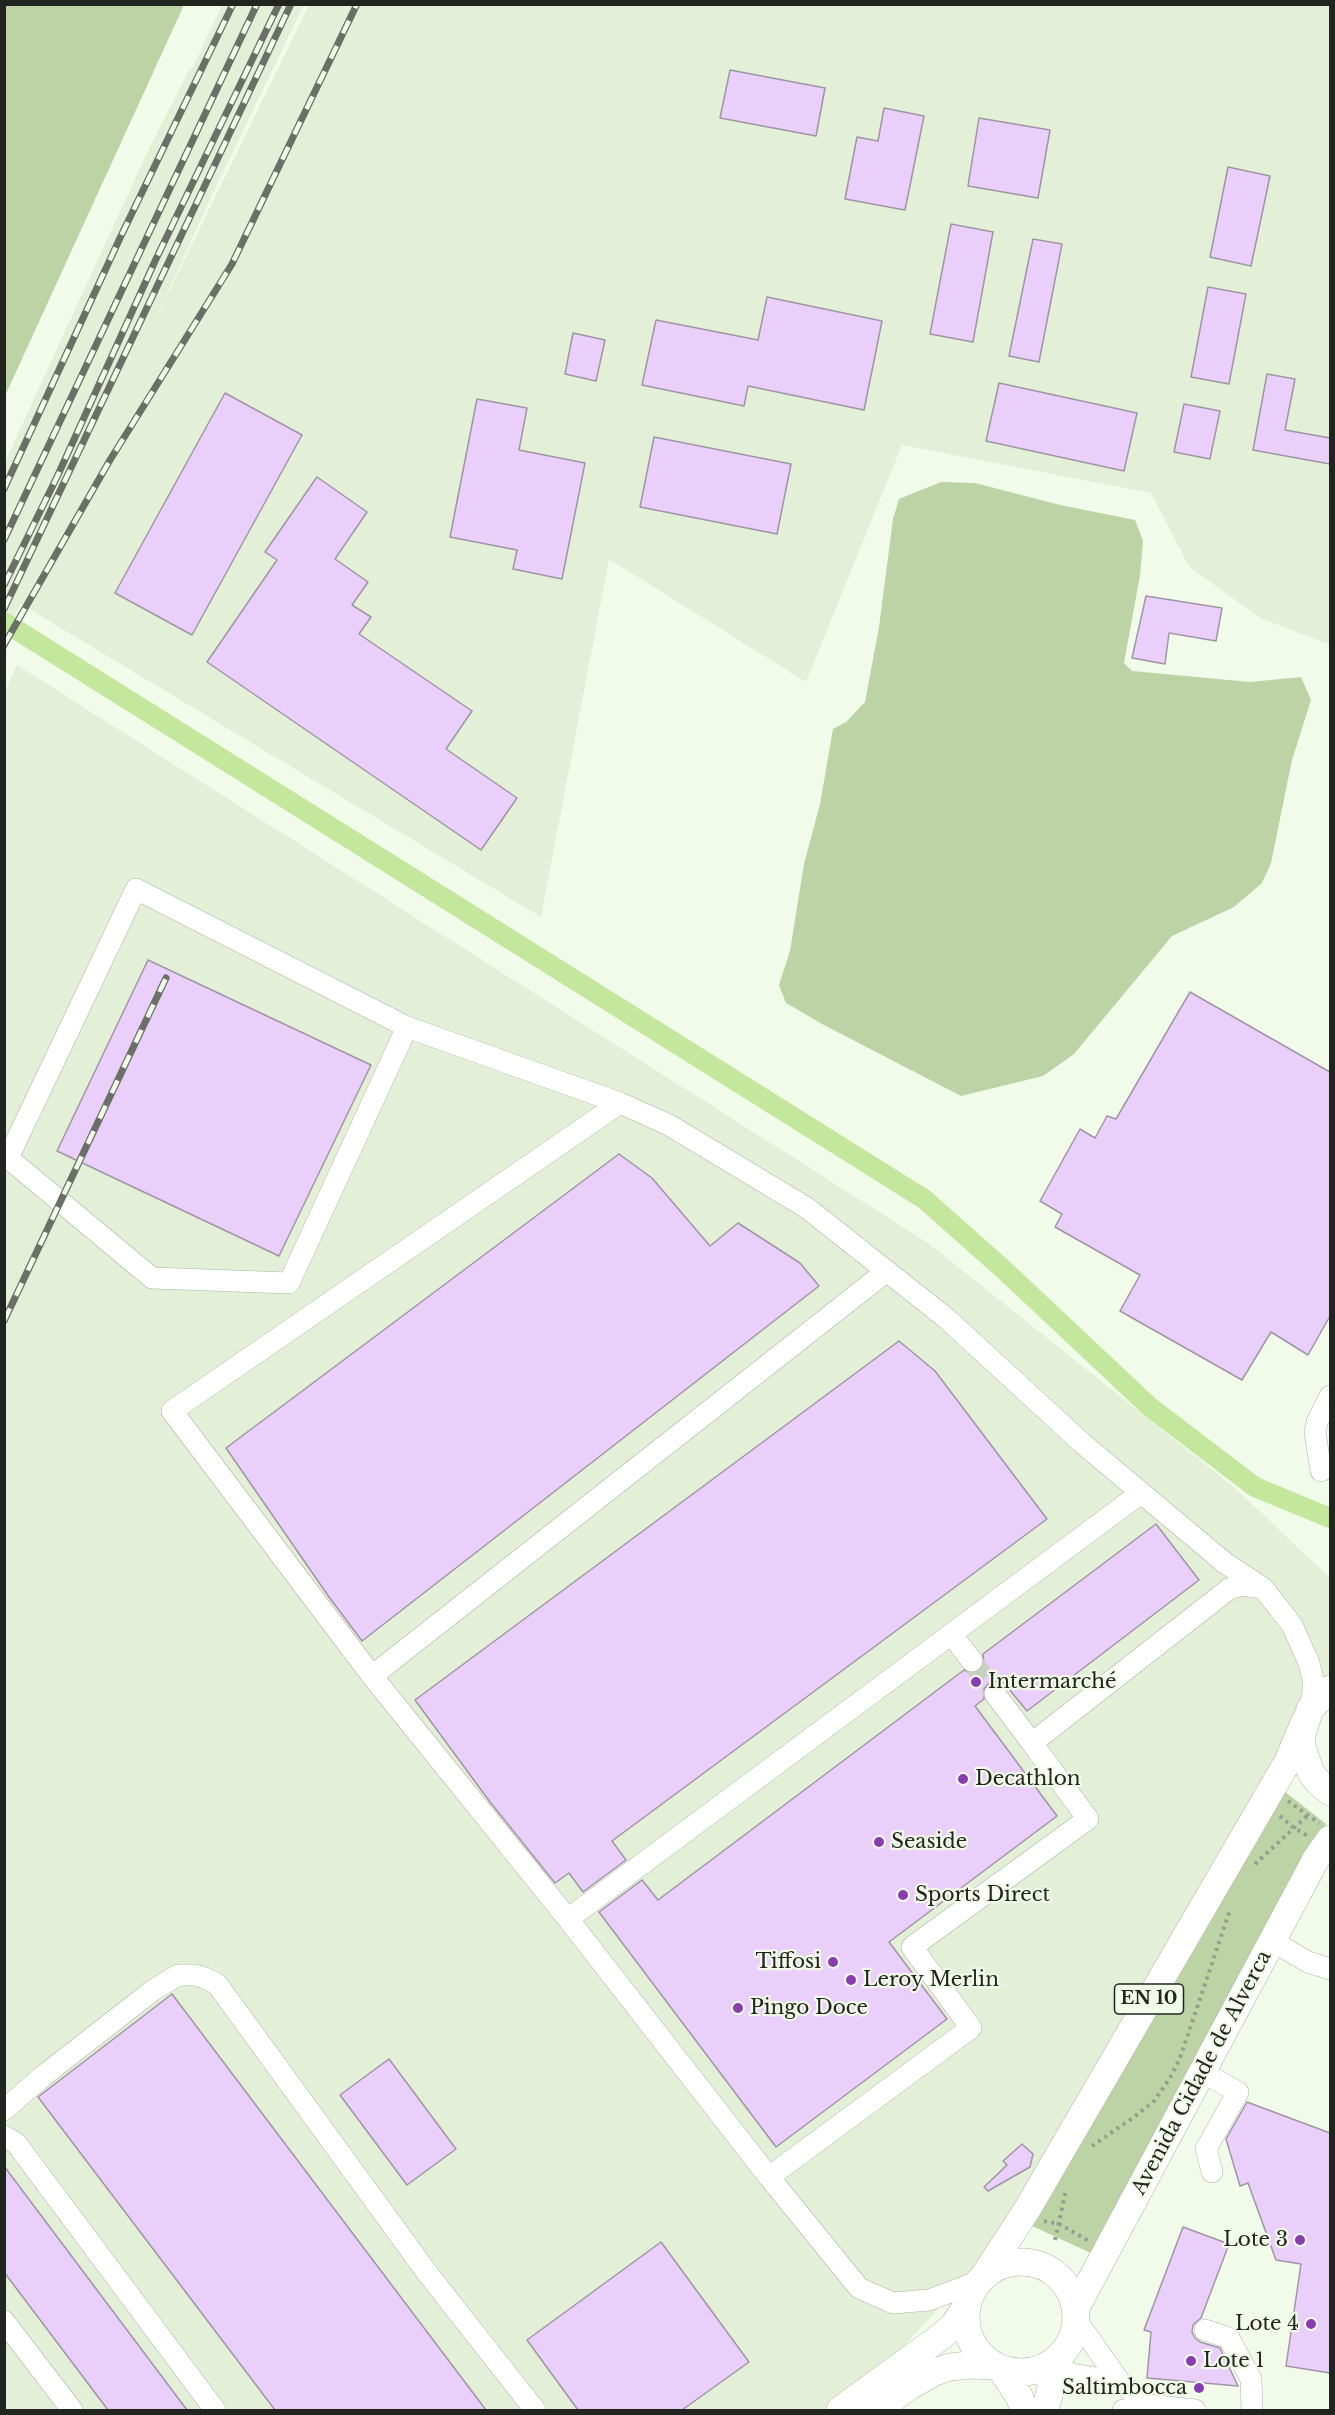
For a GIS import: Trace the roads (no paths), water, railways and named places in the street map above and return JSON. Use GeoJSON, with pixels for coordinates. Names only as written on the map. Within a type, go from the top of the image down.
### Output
{"type":"FeatureCollection","features":[{"type":"Feature","properties":{"kind":"main road","name":"EN 10"},"geometry":{"type":"LineString","coordinates":[[977,2287],[1019,2222],[1288,1761],[1308,1715],[1319,1699],[1330,1689]]}},
{"type":"Feature","properties":{"kind":"main road"},"geometry":{"type":"LineString","coordinates":[[1308,1715],[1302,1741],[1305,1761],[1319,1783],[1330,1792]]}},
{"type":"Feature","properties":{"kind":"main road","name":"Avenida Cidade de Alverca"},"geometry":{"type":"LineString","coordinates":[[1076,2315],[1202,2072],[1316,1859],[1328,1843]]}},
{"type":"Feature","properties":{"kind":"main road"},"geometry":{"type":"LineString","coordinates":[[840,2410],[943,2335],[954,2325],[977,2287],[1009,2262],[1035,2263],[1058,2275],[1070,2290],[1076,2315],[1069,2346],[1051,2364],[1030,2372],[1018,2373],[998,2367],[969,2365],[950,2367],[935,2372],[910,2386],[877,2410]]}},
{"type":"Feature","properties":{"kind":"main road"},"geometry":{"type":"LineString","coordinates":[[977,2287],[967,2330],[971,2342],[977,2352],[998,2367],[1020,2398],[1024,2410]]}},
{"type":"Feature","properties":{"kind":"main road"},"geometry":{"type":"LineString","coordinates":[[1045,2410],[1051,2388],[1051,2364]]}},
{"type":"Feature","properties":{"kind":"street"},"geometry":{"type":"LineString","coordinates":[[408,1027],[289,1283],[152,1278],[8,1158],[136,889],[408,1027],[620,1103],[669,1125],[807,1208],[946,1318],[1082,1443],[1225,1563],[1263,1588],[1292,1625],[1309,1663],[1314,1684],[1308,1715]]}},
{"type":"Feature","properties":{"kind":"street"},"geometry":{"type":"LineString","coordinates":[[620,1103],[172,1411],[372,1676],[568,1919],[769,2177],[860,2288],[893,2303],[929,2300],[977,2287]]}},
{"type":"Feature","properties":{"kind":"street"},"geometry":{"type":"LineString","coordinates":[[372,1676],[887,1271]]}},
{"type":"Feature","properties":{"kind":"street"},"geometry":{"type":"LineString","coordinates":[[1321,1472],[1315,1432],[1317,1422],[1330,1396]]}},
{"type":"Feature","properties":{"kind":"street"},"geometry":{"type":"LineString","coordinates":[[568,1919],[1141,1492]]}},
{"type":"Feature","properties":{"kind":"street"},"geometry":{"type":"LineString","coordinates":[[1032,1743],[1229,1589],[1241,1585],[1263,1588]]}},
{"type":"Feature","properties":{"kind":"street"},"geometry":{"type":"LineString","coordinates":[[952,1635],[972,1661]]}},
{"type":"Feature","properties":{"kind":"street"},"geometry":{"type":"LineString","coordinates":[[769,2177],[971,2028],[912,1947],[1088,1819],[995,1694]]}},
{"type":"Feature","properties":{"kind":"street"},"geometry":{"type":"LineString","coordinates":[[1272,1941],[1308,1962],[1330,1969]]}},
{"type":"Feature","properties":{"kind":"street"},"geometry":{"type":"LineString","coordinates":[[4,2110],[43,2076],[152,1992],[178,1976],[195,1975],[217,1984],[428,2274],[536,2410]]}},
{"type":"Feature","properties":{"kind":"street"},"geometry":{"type":"LineString","coordinates":[[1202,2072],[1238,2092],[1206,2149],[1212,2172]]}},
{"type":"Feature","properties":{"kind":"street"},"geometry":{"type":"LineString","coordinates":[[4,2136],[16,2143],[215,2410]]}},
{"type":"Feature","properties":{"kind":"street"},"geometry":{"type":"LineString","coordinates":[[1076,2315],[1120,2382],[1149,2405]]}},
{"type":"Feature","properties":{"kind":"street"},"geometry":{"type":"LineString","coordinates":[[4,2321],[72,2410]]}},
{"type":"Feature","properties":{"kind":"street"},"geometry":{"type":"LineString","coordinates":[[1205,2330],[1228,2338],[1251,2379],[1252,2410]]}},
{"type":"Feature","properties":{"kind":"street"},"geometry":{"type":"LineString","coordinates":[[1051,2364],[1071,2374],[1120,2382]]}},
{"type":"Feature","properties":{"kind":"street"},"geometry":{"type":"LineString","coordinates":[[1123,2410],[1149,2405],[1195,2410]]}},
{"type":"Feature","properties":{"kind":"waterway"},"geometry":{"type":"LineString","coordinates":[[4,622],[924,1199],[1003,1269],[1150,1407],[1255,1487],[1330,1518]]}},
{"type":"Feature","properties":{"kind":"tunnel"},"geometry":{"type":"LineString","coordinates":[[972,1661],[995,1694]]}},
{"type":"Feature","properties":{"kind":"railway"},"geometry":{"type":"LineString","coordinates":[[4,489],[120,238],[233,4]]}},
{"type":"Feature","properties":{"kind":"railway"},"geometry":{"type":"LineString","coordinates":[[4,540],[257,4]]}},
{"type":"Feature","properties":{"kind":"railway"},"geometry":{"type":"LineString","coordinates":[[4,585],[57,477],[156,259],[279,4]]}},
{"type":"Feature","properties":{"kind":"railway"},"geometry":{"type":"LineString","coordinates":[[4,609],[291,4]]}},
{"type":"Feature","properties":{"kind":"railway"},"geometry":{"type":"LineString","coordinates":[[4,645],[110,460],[232,264],[357,4]]}},
{"type":"Feature","properties":{"kind":"railway"},"geometry":{"type":"LineString","coordinates":[[4,1321],[166,978]]}},
{"type":"Feature","properties":{"kind":"place","name":"Intermarché"},"geometry":{"type":"Point","coordinates":[976,1682]}},
{"type":"Feature","properties":{"kind":"place","name":"Decathlon"},"geometry":{"type":"Point","coordinates":[963,1779]}},
{"type":"Feature","properties":{"kind":"place","name":"Seaside"},"geometry":{"type":"Point","coordinates":[879,1842]}},
{"type":"Feature","properties":{"kind":"place","name":"Sports Direct"},"geometry":{"type":"Point","coordinates":[903,1895]}},
{"type":"Feature","properties":{"kind":"place","name":"Tiffosi"},"geometry":{"type":"Point","coordinates":[833,1962]}},
{"type":"Feature","properties":{"kind":"place","name":"Leroy Merlin"},"geometry":{"type":"Point","coordinates":[851,1980]}},
{"type":"Feature","properties":{"kind":"place","name":"Pingo Doce"},"geometry":{"type":"Point","coordinates":[738,2008]}},
{"type":"Feature","properties":{"kind":"place","name":"Lote 3"},"geometry":{"type":"Point","coordinates":[1300,2240]}},
{"type":"Feature","properties":{"kind":"place","name":"Lote 4"},"geometry":{"type":"Point","coordinates":[1311,2324]}},
{"type":"Feature","properties":{"kind":"place","name":"Lote 1"},"geometry":{"type":"Point","coordinates":[1191,2361]}},
{"type":"Feature","properties":{"kind":"place","name":"Saltimbocca"},"geometry":{"type":"Point","coordinates":[1199,2388]}}]}
